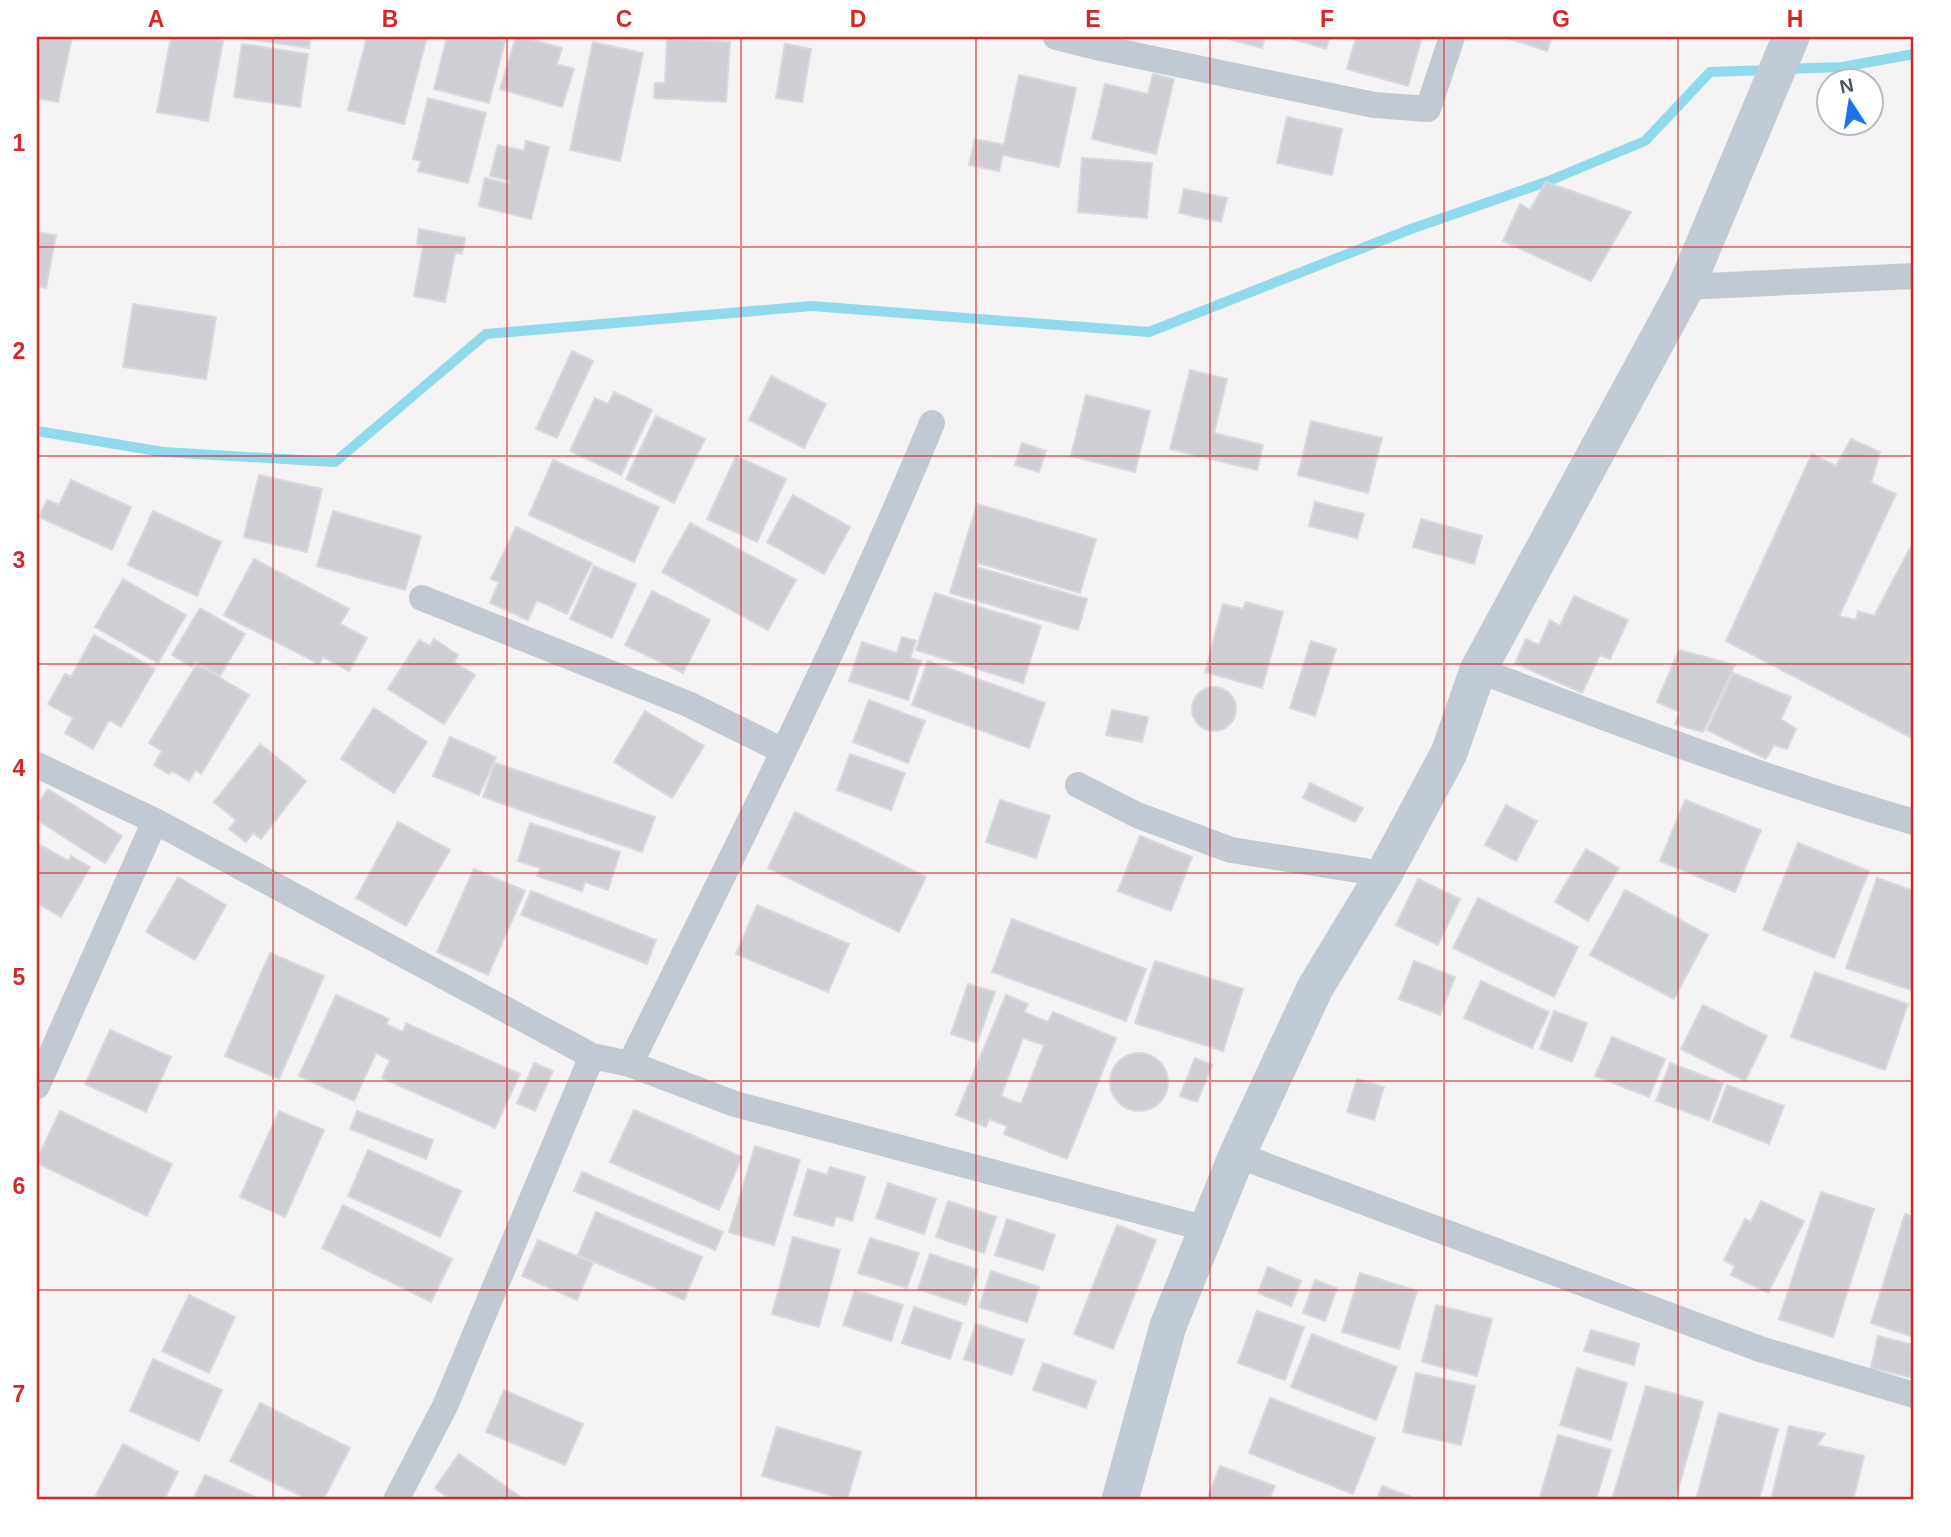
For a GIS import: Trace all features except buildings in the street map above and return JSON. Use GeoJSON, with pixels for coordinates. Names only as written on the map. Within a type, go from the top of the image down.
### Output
{"type":"FeatureCollection","features":[{"type":"Feature","properties":{"kind":"main road"},"geometry":{"type":"LineString","coordinates":[[1120,1500],[1168,1326],[1237,1155],[1315,988],[1384,874],[1448,752],[1478,670],[1686,287],[1791,37]]}},
{"type":"Feature","properties":{"kind":"street"},"geometry":{"type":"LineString","coordinates":[[1056,37],[1374,105],[1428,109],[1452,37]]}},
{"type":"Feature","properties":{"kind":"street"},"geometry":{"type":"LineString","coordinates":[[1686,287],[1914,276]]}},
{"type":"Feature","properties":{"kind":"street"},"geometry":{"type":"LineString","coordinates":[[630,1064],[890,525],[932,423]]}},
{"type":"Feature","properties":{"kind":"street"},"geometry":{"type":"LineString","coordinates":[[422,598],[688,705],[783,751]]}},
{"type":"Feature","properties":{"kind":"street"},"geometry":{"type":"LineString","coordinates":[[1478,670],[1834,799],[1914,822]]}},
{"type":"Feature","properties":{"kind":"street"},"geometry":{"type":"LineString","coordinates":[[37,765],[155,821],[592,1056],[630,1064],[735,1104],[1207,1228]]}},
{"type":"Feature","properties":{"kind":"street"},"geometry":{"type":"LineString","coordinates":[[1078,785],[1137,815],[1231,850],[1384,874]]}},
{"type":"Feature","properties":{"kind":"street"},"geometry":{"type":"LineString","coordinates":[[37,1086],[155,821]]}},
{"type":"Feature","properties":{"kind":"street"},"geometry":{"type":"LineString","coordinates":[[396,1500],[445,1406],[592,1056]]}},
{"type":"Feature","properties":{"kind":"street"},"geometry":{"type":"LineString","coordinates":[[1237,1155],[1760,1349],[1914,1395]]}},
{"type":"Feature","properties":{"kind":"waterway"},"geometry":{"type":"LineString","coordinates":[[1785,69],[1842,67],[1914,54]]}},
{"type":"Feature","properties":{"kind":"waterway"},"geometry":{"type":"LineString","coordinates":[[37,431],[163,452],[335,462],[486,334],[812,306],[1149,332],[1411,229],[1546,182],[1645,141],[1710,72],[1769,70]]}}]}
